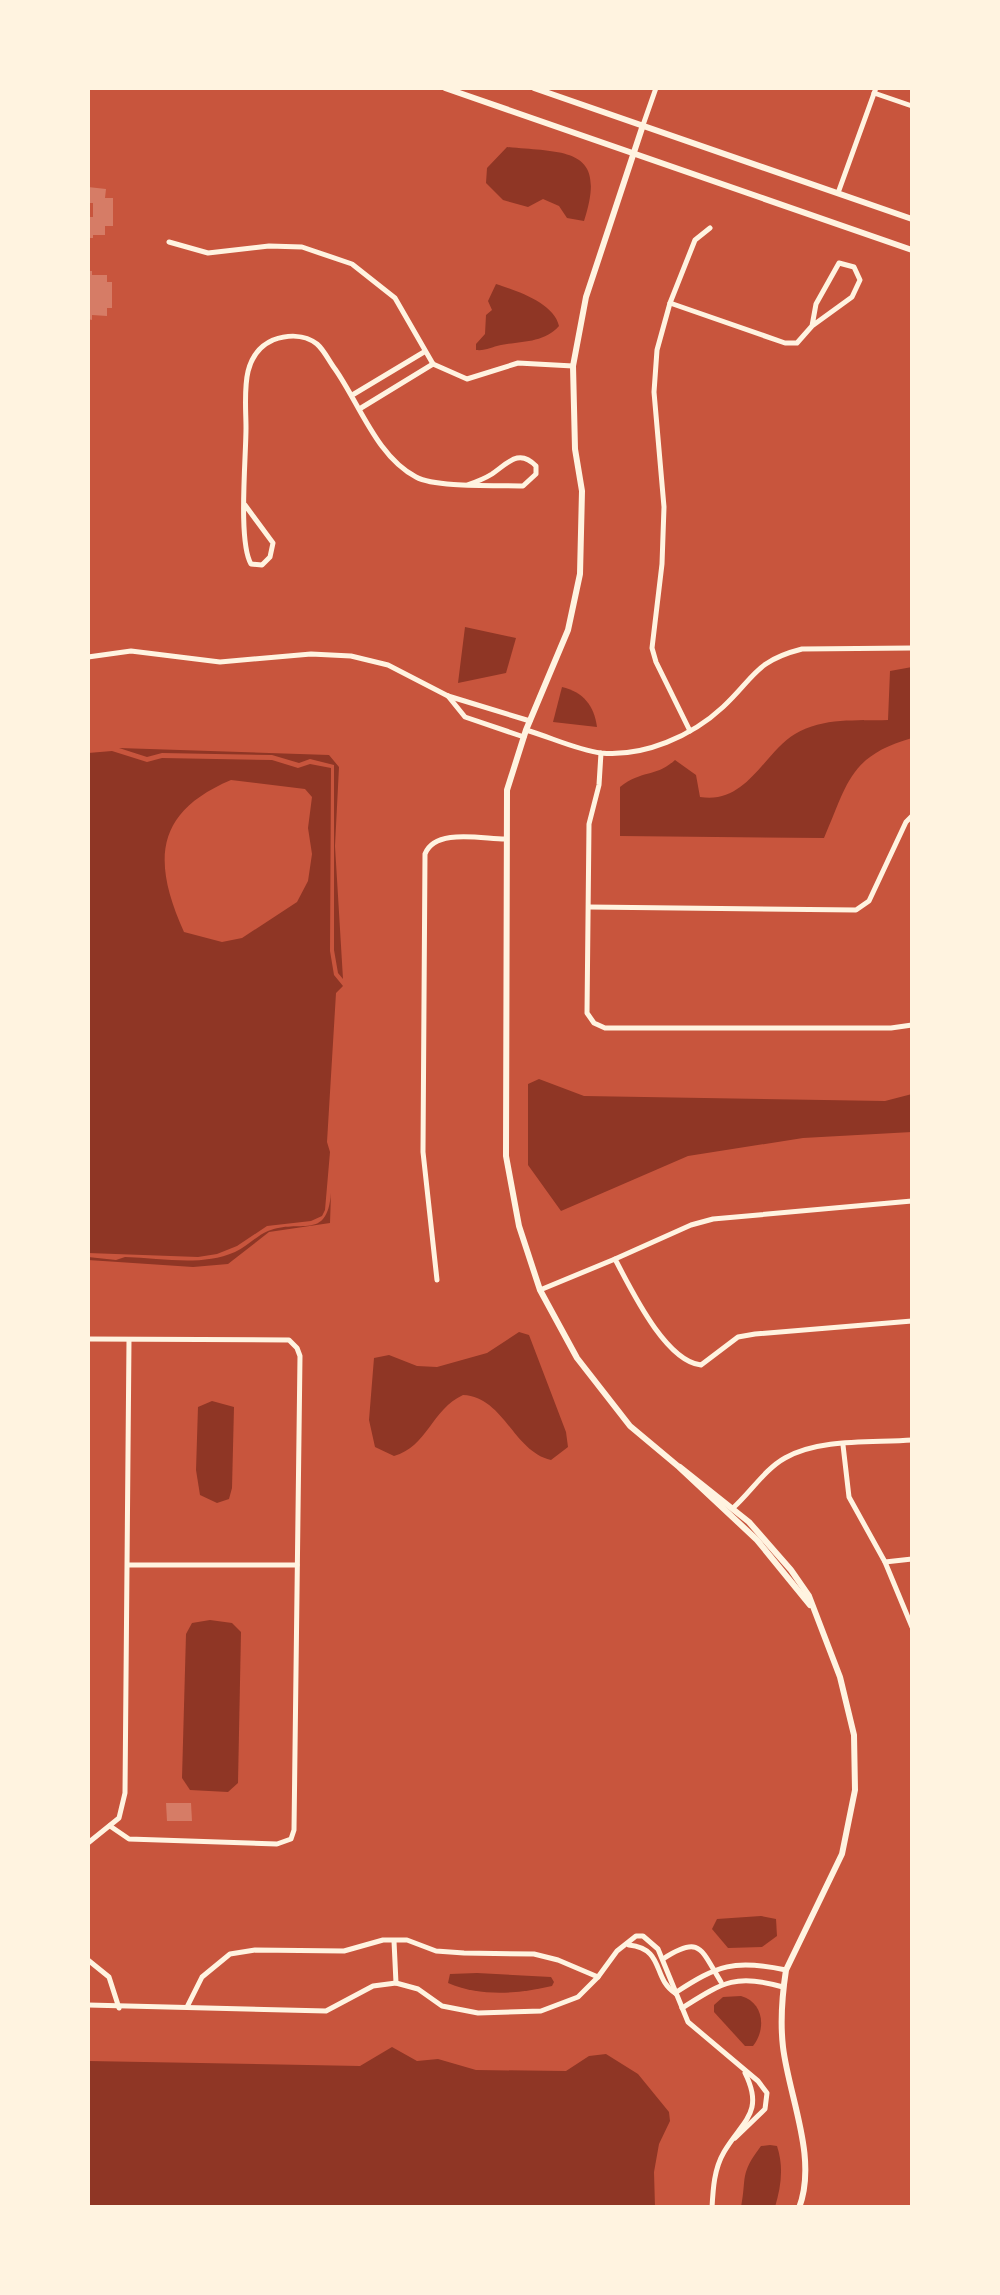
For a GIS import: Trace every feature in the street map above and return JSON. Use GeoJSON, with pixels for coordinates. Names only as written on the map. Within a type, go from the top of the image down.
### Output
{"type":"FeatureCollection","features":[{"type":"Feature","properties":{"kind":"street"},"geometry":{"type":"LineString","coordinates":[[445,88],[912,250]]}},
{"type":"Feature","properties":{"kind":"street"},"geometry":{"type":"LineString","coordinates":[[534,88],[912,219]]}},
{"type":"Feature","properties":{"kind":"street"},"geometry":{"type":"LineString","coordinates":[[656,88],[586,298],[574,366],[575,450],[582,490],[580,574],[568,630],[525,734],[507,790],[506,1156],[519,1226],[540,1290],[577,1358],[630,1426],[757,1540],[810,1604]]}},
{"type":"Feature","properties":{"kind":"street"},"geometry":{"type":"LineString","coordinates":[[838,193],[875,90],[912,106]]}},
{"type":"Feature","properties":{"kind":"street"},"geometry":{"type":"LineString","coordinates":[[690,732],[652,648],[664,507],[654,392],[657,350],[670,303],[694,240],[710,228]]}},
{"type":"Feature","properties":{"kind":"street"},"geometry":{"type":"LineString","coordinates":[[169,242],[208,253],[238,248],[302,247],[352,264],[395,298],[433,364],[467,379],[518,363],[574,366]]}},
{"type":"Feature","properties":{"kind":"street"},"geometry":{"type":"LineString","coordinates":[[670,303],[784,343],[796,343],[852,297],[860,280],[854,267],[839,263],[816,304],[812,326]]}},
{"type":"Feature","properties":{"kind":"street"},"geometry":{"type":"LineString","coordinates":[[245,505],[273,543],[270,556],[262,564],[251,564],[245,554],[245,505],[247,382],[254,354],[285,336],[302,337],[318,344],[384,449],[418,478],[467,485],[522,486],[536,474],[536,466],[520,456],[488,477],[467,485]]}},
{"type":"Feature","properties":{"kind":"street"},"geometry":{"type":"LineString","coordinates":[[353,395],[424,352]]}},
{"type":"Feature","properties":{"kind":"street"},"geometry":{"type":"LineString","coordinates":[[360,408],[433,364]]}},
{"type":"Feature","properties":{"kind":"street"},"geometry":{"type":"LineString","coordinates":[[382,377],[391,390]]}},
{"type":"Feature","properties":{"kind":"street"},"geometry":{"type":"LineString","coordinates":[[448,696],[465,717],[484,725],[601,753],[646,748],[690,732],[723,708],[746,678],[768,660],[785,654],[802,649],[912,648]]}},
{"type":"Feature","properties":{"kind":"street"},"geometry":{"type":"LineString","coordinates":[[88,657],[131,651],[220,662],[311,654],[351,656],[388,666],[448,696],[530,721]]}},
{"type":"Feature","properties":{"kind":"street"},"geometry":{"type":"LineString","coordinates":[[484,725],[489,709]]}},
{"type":"Feature","properties":{"kind":"street"},"geometry":{"type":"LineString","coordinates":[[601,753],[600,785],[589,824],[587,1013],[594,1023],[605,1028],[912,1025]]}},
{"type":"Feature","properties":{"kind":"street"},"geometry":{"type":"LineString","coordinates":[[589,907],[856,910],[869,900],[912,816]]}},
{"type":"Feature","properties":{"kind":"street"},"geometry":{"type":"LineString","coordinates":[[437,1280],[423,1152],[425,854],[428,846],[438,840],[506,839]]}},
{"type":"Feature","properties":{"kind":"street"},"geometry":{"type":"LineString","coordinates":[[540,1290],[713,1218],[912,1201]]}},
{"type":"Feature","properties":{"kind":"street"},"geometry":{"type":"LineString","coordinates":[[615,1259],[658,1329],[677,1355],[689,1364],[701,1366],[738,1337],[912,1321]]}},
{"type":"Feature","properties":{"kind":"street"},"geometry":{"type":"LineString","coordinates":[[88,1339],[289,1340],[300,1356],[291,1839],[277,1844],[128,1840],[110,1826]]}},
{"type":"Feature","properties":{"kind":"street"},"geometry":{"type":"LineString","coordinates":[[88,1843],[120,1818],[125,1793],[128,1340]]}},
{"type":"Feature","properties":{"kind":"street"},"geometry":{"type":"LineString","coordinates":[[734,1508],[766,1472],[799,1452],[912,1440]]}},
{"type":"Feature","properties":{"kind":"street"},"geometry":{"type":"LineString","coordinates":[[844,1445],[849,1496],[912,1627]]}},
{"type":"Feature","properties":{"kind":"street"},"geometry":{"type":"LineString","coordinates":[[679,1467],[686,1468],[734,1508],[808,1596],[840,1677],[854,1735],[854,1790],[842,1854],[786,1970],[783,1987],[783,2050],[803,2138],[803,2196],[799,2208]]}},
{"type":"Feature","properties":{"kind":"street"},"geometry":{"type":"LineString","coordinates":[[884,1562],[912,1559]]}},
{"type":"Feature","properties":{"kind":"street"},"geometry":{"type":"LineString","coordinates":[[128,1564],[297,1565]]}},
{"type":"Feature","properties":{"kind":"street"},"geometry":{"type":"LineString","coordinates":[[88,2005],[326,2011],[373,1986],[396,1983],[418,1989],[442,2006],[478,2013],[542,2011],[578,1997],[617,1951],[636,1936],[643,1936],[654,1944],[688,2022],[767,2093],[766,2110],[735,2138]]}},
{"type":"Feature","properties":{"kind":"street"},"geometry":{"type":"LineString","coordinates":[[394,1940],[396,1983]]}},
{"type":"Feature","properties":{"kind":"street"},"geometry":{"type":"LineString","coordinates":[[187,2007],[202,1977],[230,1954],[254,1950],[344,1951],[408,1940],[436,1951],[534,1954],[598,1977]]}},
{"type":"Feature","properties":{"kind":"street"},"geometry":{"type":"LineString","coordinates":[[628,1945],[646,1950],[659,1960]]}},
{"type":"Feature","properties":{"kind":"street"},"geometry":{"type":"LineString","coordinates":[[659,1960],[682,1946],[695,1946],[705,1953],[722,1982]]}},
{"type":"Feature","properties":{"kind":"street"},"geometry":{"type":"LineString","coordinates":[[88,1960],[109,1977],[119,2008]]}},
{"type":"Feature","properties":{"kind":"street"},"geometry":{"type":"LineString","coordinates":[[675,1993],[713,1969],[739,1964],[786,1970]]}},
{"type":"Feature","properties":{"kind":"street"},"geometry":{"type":"LineString","coordinates":[[682,2008],[722,1982],[738,1979],[783,1987]]}},
{"type":"Feature","properties":{"kind":"street"},"geometry":{"type":"LineString","coordinates":[[712,2208],[713,2182],[723,2154],[748,2120],[754,2104],[745,2073]]}},
{"type":"Feature","properties":{"kind":"shaded area"},"geometry":{"type":"Polygon","coordinates":[[[507,147],[577,158],[590,179],[584,221],[567,218],[559,206],[543,199],[528,207],[503,200],[486,183],[487,168],[507,147]]]}},
{"type":"Feature","properties":{"kind":"shaded area"},"geometry":{"type":"Polygon","coordinates":[[[496,284],[542,304],[559,326],[540,338],[476,350],[485,334],[486,315],[492,310],[488,301],[496,284]]]}},
{"type":"Feature","properties":{"kind":"shaded area"},"geometry":{"type":"Polygon","coordinates":[[[465,627],[516,638],[506,673],[458,683],[465,627]]]}},
{"type":"Feature","properties":{"kind":"shaded area"},"geometry":{"type":"Polygon","coordinates":[[[912,667],[912,738],[875,753],[853,774],[824,838],[620,836],[620,787],[628,781],[675,760],[696,775],[700,797],[730,793],[795,734],[840,721],[888,720],[890,671],[912,667]]]}},
{"type":"Feature","properties":{"kind":"shaded area"},"geometry":{"type":"Polygon","coordinates":[[[562,687],[586,701],[597,727],[553,722],[562,687]]]}},
{"type":"Feature","properties":{"kind":"shaded area"},"geometry":{"type":"Polygon","coordinates":[[[119,748],[329,755],[339,767],[335,846],[343,979],[334,950],[334,765],[310,759],[299,763],[272,755],[162,753],[147,757],[119,748]]]}},
{"type":"Feature","properties":{"kind":"shaded area"},"geometry":{"type":"Polygon","coordinates":[[[112,751],[147,762],[162,758],[272,760],[298,768],[310,764],[331,768],[330,951],[334,975],[343,986],[336,993],[327,1142],[330,1152],[322,1216],[267,1226],[217,1254],[198,1257],[88,1253],[88,753],[112,751]],[[231,780],[186,808],[167,842],[165,862],[167,884],[184,932],[222,942],[242,938],[297,902],[308,881],[312,854],[308,828],[312,797],[305,789],[231,780]]]}},
{"type":"Feature","properties":{"kind":"shaded area"},"geometry":{"type":"Polygon","coordinates":[[[539,1079],[584,1096],[885,1101],[912,1094],[912,1132],[803,1138],[688,1156],[561,1211],[528,1165],[528,1084],[539,1079]]]}},
{"type":"Feature","properties":{"kind":"shaded area"},"geometry":{"type":"Polygon","coordinates":[[[331,1193],[330,1223],[310,1226],[324,1218],[331,1193]]]}},
{"type":"Feature","properties":{"kind":"shaded area"},"geometry":{"type":"Polygon","coordinates":[[[309,1226],[269,1232],[228,1264],[193,1267],[88,1260],[208,1259],[239,1250],[268,1231],[280,1228],[309,1226]]]}},
{"type":"Feature","properties":{"kind":"shaded area"},"geometry":{"type":"Polygon","coordinates":[[[519,1332],[529,1335],[566,1432],[568,1447],[551,1460],[538,1455],[489,1405],[463,1395],[452,1401],[405,1451],[394,1456],[375,1447],[369,1420],[374,1358],[389,1355],[417,1366],[437,1367],[487,1353],[519,1332]]]}},
{"type":"Feature","properties":{"kind":"shaded area"},"geometry":{"type":"Polygon","coordinates":[[[212,1401],[234,1407],[232,1488],[229,1499],[217,1503],[200,1495],[196,1470],[198,1407],[212,1401]]]}},
{"type":"Feature","properties":{"kind":"shaded area"},"geometry":{"type":"Polygon","coordinates":[[[192,1623],[232,1623],[241,1632],[238,1783],[228,1792],[190,1790],[182,1778],[186,1634],[192,1623]]]}},
{"type":"Feature","properties":{"kind":"shaded area"},"geometry":{"type":"Polygon","coordinates":[[[717,1919],[776,1919],[777,1936],[762,1947],[728,1948],[712,1929],[717,1919]]]}},
{"type":"Feature","properties":{"kind":"shaded area"},"geometry":{"type":"Polygon","coordinates":[[[450,1974],[551,1977],[554,1982],[539,1989],[500,1993],[448,1983],[450,1974]]]}},
{"type":"Feature","properties":{"kind":"shaded area"},"geometry":{"type":"Polygon","coordinates":[[[741,1996],[754,2004],[760,2016],[760,2031],[753,2046],[745,2046],[714,2012],[714,2005],[723,1997],[741,1996]]]}},
{"type":"Feature","properties":{"kind":"shaded area"},"geometry":{"type":"Polygon","coordinates":[[[392,2047],[417,2061],[438,2059],[476,2070],[566,2071],[589,2056],[606,2054],[638,2074],[669,2112],[670,2121],[659,2144],[654,2172],[655,2207],[88,2207],[88,2061],[360,2066],[392,2047]]]}},
{"type":"Feature","properties":{"kind":"shaded area"},"geometry":{"type":"Polygon","coordinates":[[[761,2146],[777,2146],[780,2162],[775,2207],[741,2207],[749,2164],[761,2146]]]}},
{"type":"Feature","properties":{"kind":"building"},"geometry":{"type":"Polygon","coordinates":[[[88,187],[106,189],[105,198],[113,198],[113,226],[105,226],[105,235],[93,238],[88,238],[93,203],[88,203],[88,187]]]}},
{"type":"Feature","properties":{"kind":"building"},"geometry":{"type":"Polygon","coordinates":[[[88,271],[92,275],[107,275],[107,282],[112,282],[112,308],[107,308],[107,316],[92,315],[92,320],[88,319],[88,271]]]}},
{"type":"Feature","properties":{"kind":"building"},"geometry":{"type":"Polygon","coordinates":[[[166,1803],[191,1803],[192,1821],[167,1821],[166,1803]]]}}]}
